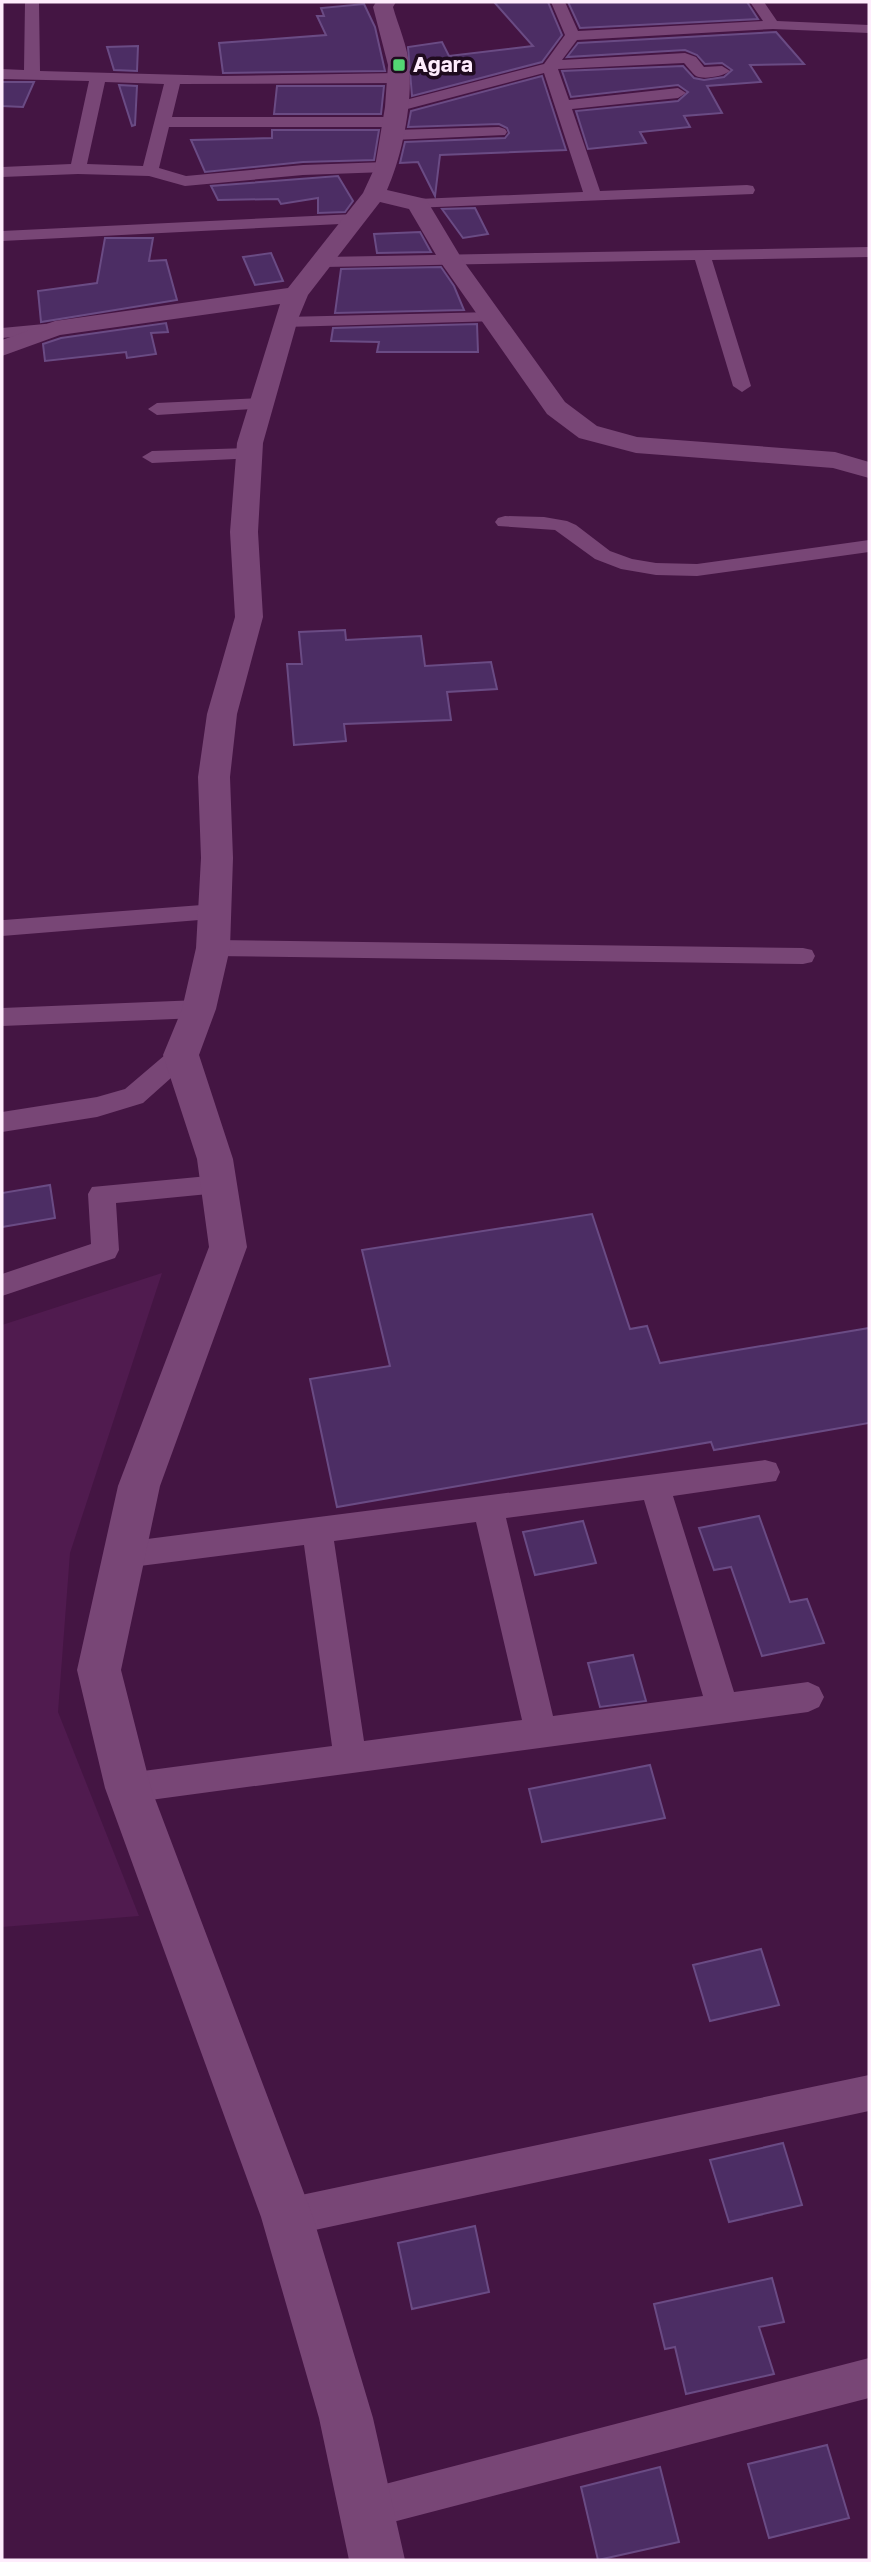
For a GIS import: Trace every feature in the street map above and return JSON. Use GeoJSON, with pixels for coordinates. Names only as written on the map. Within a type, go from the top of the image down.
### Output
{"type":"FeatureCollection","features":[{"type":"Feature","properties":{"kind":"street"},"geometry":{"type":"LineString","coordinates":[[32,2],[32,75]]}},
{"type":"Feature","properties":{"kind":"street"},"geometry":{"type":"LineString","coordinates":[[2,1122],[97,1107],[134,1096],[181,1055],[199,1009],[214,930],[217,858],[214,777],[222,714],[234,660],[249,617],[244,532],[249,454],[291,308],[374,194],[386,167],[394,121],[399,65],[383,7],[386,2]]}},
{"type":"Feature","properties":{"kind":"street"},"geometry":{"type":"LineString","coordinates":[[558,2],[573,36]]}},
{"type":"Feature","properties":{"kind":"street"},"geometry":{"type":"LineString","coordinates":[[757,2],[773,25]]}},
{"type":"Feature","properties":{"kind":"street"},"geometry":{"type":"LineString","coordinates":[[593,196],[552,66],[566,41],[573,36],[773,25],[869,29]]}},
{"type":"Feature","properties":{"kind":"street"},"geometry":{"type":"LineString","coordinates":[[394,121],[552,66],[685,58],[691,60],[700,72],[722,71]]}},
{"type":"Feature","properties":{"kind":"street"},"geometry":{"type":"LineString","coordinates":[[2,74],[173,80],[223,101],[499,132]]}},
{"type":"Feature","properties":{"kind":"street"},"geometry":{"type":"LineString","coordinates":[[78,169],[98,77]]}},
{"type":"Feature","properties":{"kind":"street"},"geometry":{"type":"LineString","coordinates":[[164,122],[223,101],[398,78]]}},
{"type":"Feature","properties":{"kind":"street"},"geometry":{"type":"LineString","coordinates":[[150,171],[173,80]]}},
{"type":"Feature","properties":{"kind":"street"},"geometry":{"type":"LineString","coordinates":[[565,105],[678,93]]}},
{"type":"Feature","properties":{"kind":"street"},"geometry":{"type":"LineString","coordinates":[[2,172],[78,169],[150,171],[186,181],[303,170],[386,167]]}},
{"type":"Feature","properties":{"kind":"street"},"geometry":{"type":"LineString","coordinates":[[374,194],[418,204],[747,190]]}},
{"type":"Feature","properties":{"kind":"street"},"geometry":{"type":"LineString","coordinates":[[418,204],[451,260],[556,408],[588,432],[636,445],[835,460],[869,470]]}},
{"type":"Feature","properties":{"kind":"street"},"geometry":{"type":"LineString","coordinates":[[2,236],[355,219]]}},
{"type":"Feature","properties":{"kind":"street"},"geometry":{"type":"LineString","coordinates":[[324,262],[869,252]]}},
{"type":"Feature","properties":{"kind":"street"},"geometry":{"type":"LineString","coordinates":[[702,255],[742,386]]}},
{"type":"Feature","properties":{"kind":"street"},"geometry":{"type":"LineString","coordinates":[[2,333],[291,308],[492,317]]}},
{"type":"Feature","properties":{"kind":"street"},"geometry":{"type":"LineString","coordinates":[[2,349],[55,328]]}},
{"type":"Feature","properties":{"kind":"street"},"geometry":{"type":"LineString","coordinates":[[157,409],[262,404]]}},
{"type":"Feature","properties":{"kind":"street"},"geometry":{"type":"LineString","coordinates":[[152,457],[249,454]]}},
{"type":"Feature","properties":{"kind":"street"},"geometry":{"type":"LineString","coordinates":[[505,522],[565,527],[591,549],[606,556],[646,568],[669,571],[697,570],[869,546]]}},
{"type":"Feature","properties":{"kind":"street"},"geometry":{"type":"LineString","coordinates":[[4,928],[214,930],[803,957]]}},
{"type":"Feature","properties":{"kind":"street"},"geometry":{"type":"LineString","coordinates":[[2,1017],[199,1009]]}},
{"type":"Feature","properties":{"kind":"street"},"geometry":{"type":"LineString","coordinates":[[181,1055],[215,1159],[228,1247],[139,1486],[99,1670],[128,1788],[287,2217],[346,2418],[377,2560]]}},
{"type":"Feature","properties":{"kind":"street"},"geometry":{"type":"LineString","coordinates":[[2,1285],[105,1250],[102,1194],[219,1185]]}},
{"type":"Feature","properties":{"kind":"street"},"geometry":{"type":"LineString","coordinates":[[124,1555],[765,1472]]}},
{"type":"Feature","properties":{"kind":"street"},"geometry":{"type":"LineString","coordinates":[[655,1486],[723,1708]]}},
{"type":"Feature","properties":{"kind":"street"},"geometry":{"type":"LineString","coordinates":[[488,1507],[541,1733]]}},
{"type":"Feature","properties":{"kind":"street"},"geometry":{"type":"LineString","coordinates":[[317,1530],[350,1758]]}},
{"type":"Feature","properties":{"kind":"street"},"geometry":{"type":"LineString","coordinates":[[128,1788],[808,1697]]}},
{"type":"Feature","properties":{"kind":"street"},"geometry":{"type":"LineString","coordinates":[[287,2217],[869,2093]]}},
{"type":"Feature","properties":{"kind":"street"},"geometry":{"type":"LineString","coordinates":[[366,2509],[869,2378]]}},
{"type":"Feature","properties":{"kind":"shaded area"},"geometry":{"type":"Polygon","coordinates":[[[162,1273],[70,1553],[58,1712],[139,1916],[2,1927],[2,1325],[162,1273]]]}},
{"type":"Feature","properties":{"kind":"building"},"geometry":{"type":"Polygon","coordinates":[[[494,2],[548,2],[562,35],[542,62],[412,96],[408,47],[442,42],[449,56],[533,46],[494,2]]]}},
{"type":"Feature","properties":{"kind":"building"},"geometry":{"type":"Polygon","coordinates":[[[568,2],[747,2],[758,19],[580,28],[568,2]]]}},
{"type":"Feature","properties":{"kind":"building"},"geometry":{"type":"Polygon","coordinates":[[[364,4],[375,27],[385,71],[223,73],[219,43],[326,35],[317,16],[324,16],[321,8],[364,4]]]}},
{"type":"Feature","properties":{"kind":"building"},"geometry":{"type":"Polygon","coordinates":[[[776,32],[804,64],[750,65],[761,82],[707,86],[722,113],[684,116],[690,127],[640,132],[646,143],[588,149],[576,111],[678,101],[688,92],[678,85],[571,97],[562,71],[683,66],[694,78],[704,80],[724,77],[732,70],[722,63],[705,64],[697,55],[685,50],[567,57],[578,43],[776,32]]]}},
{"type":"Feature","properties":{"kind":"building"},"geometry":{"type":"Polygon","coordinates":[[[138,46],[137,71],[114,70],[107,47],[138,46]]]}},
{"type":"Feature","properties":{"kind":"building"},"geometry":{"type":"Polygon","coordinates":[[[542,76],[566,150],[440,155],[435,196],[418,162],[400,163],[405,142],[505,138],[509,133],[507,128],[499,124],[408,127],[411,111],[542,76]]]}},
{"type":"Feature","properties":{"kind":"building"},"geometry":{"type":"Polygon","coordinates":[[[2,82],[34,82],[23,107],[2,106],[2,82]]]}},
{"type":"Feature","properties":{"kind":"building"},"geometry":{"type":"Polygon","coordinates":[[[119,85],[137,86],[135,125],[132,126],[119,85]]]}},
{"type":"Feature","properties":{"kind":"building"},"geometry":{"type":"Polygon","coordinates":[[[277,86],[384,86],[381,114],[274,114],[277,86]]]}},
{"type":"Feature","properties":{"kind":"building"},"geometry":{"type":"Polygon","coordinates":[[[272,130],[379,130],[374,160],[303,162],[205,172],[191,140],[272,138],[272,130]]]}},
{"type":"Feature","properties":{"kind":"building"},"geometry":{"type":"Polygon","coordinates":[[[338,176],[353,201],[345,212],[318,213],[318,198],[281,204],[278,199],[218,200],[211,186],[338,176]]]}},
{"type":"Feature","properties":{"kind":"building"},"geometry":{"type":"Polygon","coordinates":[[[475,208],[488,234],[463,238],[442,209],[475,208]]]}},
{"type":"Feature","properties":{"kind":"building"},"geometry":{"type":"Polygon","coordinates":[[[420,232],[431,252],[377,253],[374,234],[420,232]]]}},
{"type":"Feature","properties":{"kind":"building"},"geometry":{"type":"Polygon","coordinates":[[[105,238],[153,238],[149,261],[166,260],[177,300],[41,322],[38,291],[97,283],[105,238]]]}},
{"type":"Feature","properties":{"kind":"building"},"geometry":{"type":"Polygon","coordinates":[[[271,253],[283,281],[255,285],[243,257],[271,253]]]}},
{"type":"Feature","properties":{"kind":"building"},"geometry":{"type":"Polygon","coordinates":[[[441,267],[454,286],[464,310],[335,313],[341,269],[441,267]]]}},
{"type":"Feature","properties":{"kind":"building"},"geometry":{"type":"Polygon","coordinates":[[[166,323],[168,332],[151,333],[156,354],[127,358],[126,352],[45,361],[43,344],[61,338],[166,323]]]}},
{"type":"Feature","properties":{"kind":"building"},"geometry":{"type":"Polygon","coordinates":[[[477,324],[478,352],[377,352],[379,342],[331,341],[333,328],[477,324]]]}},
{"type":"Feature","properties":{"kind":"building"},"geometry":{"type":"Polygon","coordinates":[[[345,630],[346,640],[421,636],[425,666],[491,662],[497,689],[447,692],[451,720],[344,724],[346,741],[294,745],[287,664],[302,664],[299,632],[345,630]]]}},
{"type":"Feature","properties":{"kind":"building"},"geometry":{"type":"Polygon","coordinates":[[[50,1185],[55,1218],[2,1227],[2,1193],[50,1185]]]}},
{"type":"Feature","properties":{"kind":"building"},"geometry":{"type":"Polygon","coordinates":[[[592,1214],[630,1329],[647,1326],[660,1363],[869,1328],[869,1423],[714,1450],[711,1442],[337,1507],[310,1379],[390,1366],[362,1250],[592,1214]]]}},
{"type":"Feature","properties":{"kind":"building"},"geometry":{"type":"Polygon","coordinates":[[[759,1516],[790,1602],[807,1599],[824,1643],[762,1656],[731,1567],[714,1570],[699,1528],[759,1516]]]}},
{"type":"Feature","properties":{"kind":"building"},"geometry":{"type":"Polygon","coordinates":[[[583,1521],[596,1563],[535,1575],[523,1532],[583,1521]]]}},
{"type":"Feature","properties":{"kind":"building"},"geometry":{"type":"Polygon","coordinates":[[[633,1655],[646,1701],[600,1707],[588,1663],[633,1655]]]}},
{"type":"Feature","properties":{"kind":"building"},"geometry":{"type":"Polygon","coordinates":[[[650,1765],[665,1818],[542,1842],[529,1789],[650,1765]]]}},
{"type":"Feature","properties":{"kind":"building"},"geometry":{"type":"Polygon","coordinates":[[[761,1949],[779,2005],[710,2021],[693,1965],[761,1949]]]}},
{"type":"Feature","properties":{"kind":"building"},"geometry":{"type":"Polygon","coordinates":[[[783,2143],[802,2205],[729,2222],[710,2160],[783,2143]]]}},
{"type":"Feature","properties":{"kind":"building"},"geometry":{"type":"Polygon","coordinates":[[[475,2226],[489,2292],[412,2309],[398,2243],[475,2226]]]}},
{"type":"Feature","properties":{"kind":"building"},"geometry":{"type":"Polygon","coordinates":[[[772,2278],[784,2322],[759,2327],[774,2374],[686,2394],[675,2347],[665,2349],[654,2304],[772,2278]]]}},
{"type":"Feature","properties":{"kind":"building"},"geometry":{"type":"Polygon","coordinates":[[[827,2445],[849,2518],[769,2538],[748,2464],[827,2445]]]}},
{"type":"Feature","properties":{"kind":"building"},"geometry":{"type":"Polygon","coordinates":[[[660,2467],[679,2542],[598,2560],[581,2487],[660,2467]]]}},
{"type":"Feature","properties":{"kind":"place","name":"Agara"},"geometry":{"type":"Point","coordinates":[399,65]}}]}
